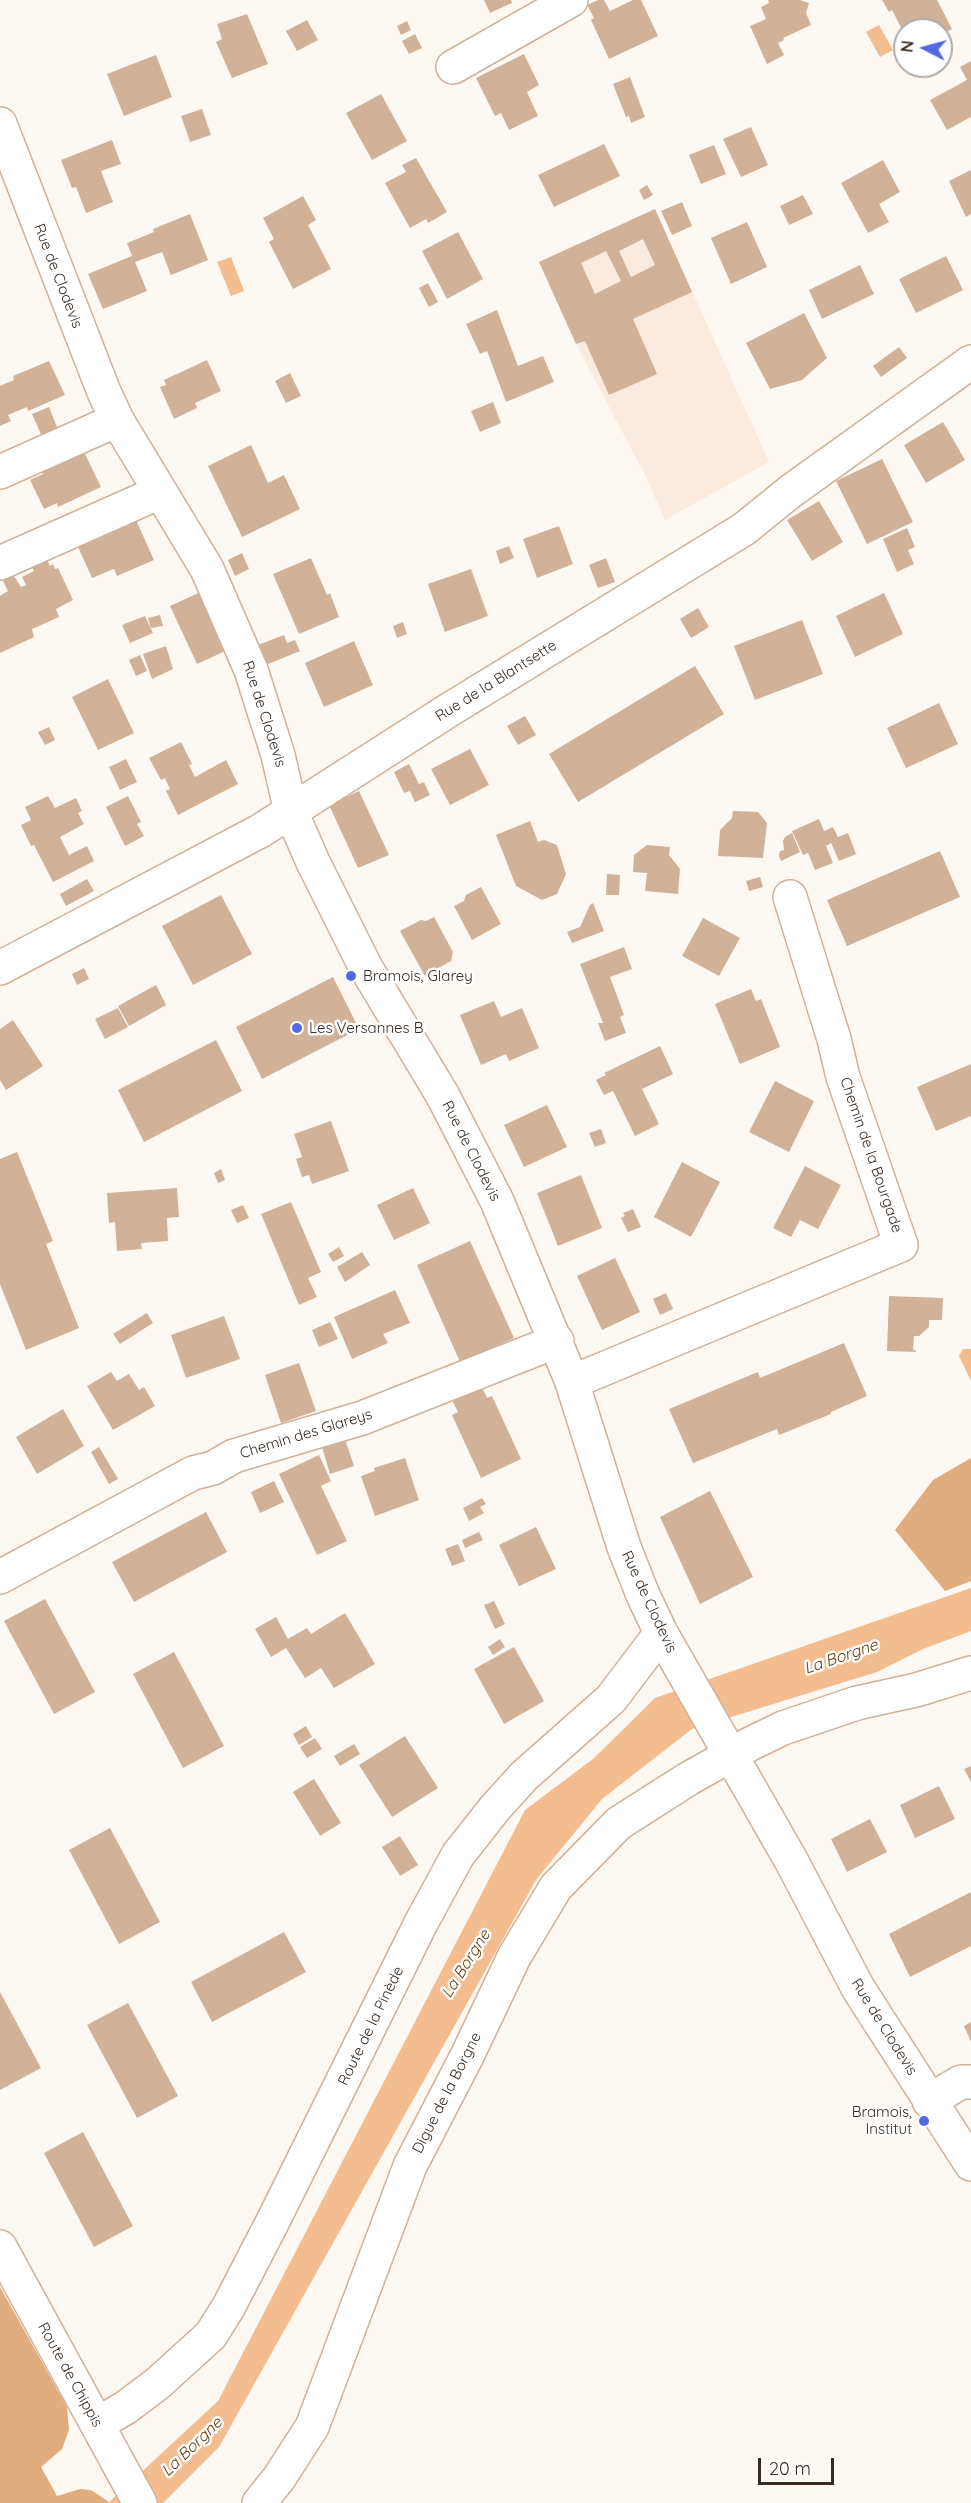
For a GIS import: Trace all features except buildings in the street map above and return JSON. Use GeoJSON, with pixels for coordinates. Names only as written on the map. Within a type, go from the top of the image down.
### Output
{"type":"FeatureCollection","features":[{"type":"Feature","properties":{"kind":"street"},"geometry":{"type":"LineString","coordinates":[[453,67],[571,0]]}},
{"type":"Feature","properties":{"kind":"street","name":"Rue de Clodevis"},"geometry":{"type":"LineString","coordinates":[[0,124],[117,420],[207,569],[251,670],[278,755],[291,812],[343,925],[443,1096],[497,1201],[557,1341],[624,1547],[661,1633],[792,1862],[858,1988],[971,2164]]}},
{"type":"Feature","properties":{"kind":"street","name":"Rue de la Blantsette"},"geometry":{"type":"LineString","coordinates":[[0,968],[260,831],[394,744],[744,530],[790,491],[971,362]]}},
{"type":"Feature","properties":{"kind":"street"},"geometry":{"type":"LineString","coordinates":[[0,472],[117,420]]}},
{"type":"Feature","properties":{"kind":"street"},"geometry":{"type":"LineString","coordinates":[[0,563],[160,492]]}},
{"type":"Feature","properties":{"kind":"street","name":"Chemin de la Bourgade"},"geometry":{"type":"LineString","coordinates":[[572,1382],[901,1245],[843,1077],[834,1039],[790,897]]}},
{"type":"Feature","properties":{"kind":"street","name":"Chemin des Glareys"},"geometry":{"type":"LineString","coordinates":[[0,1577],[193,1473],[213,1468],[234,1456],[362,1418],[557,1341]]}},
{"type":"Feature","properties":{"kind":"street","name":"Route de la Pinède"},"geometry":{"type":"LineString","coordinates":[[97,2424],[125,2408],[157,2384],[211,2335],[229,2306],[273,2221],[421,1923],[458,1856],[495,1808],[524,1776],[611,1699],[661,1633]]}},
{"type":"Feature","properties":{"kind":"street","name":"Digue de la Borgne"},"geometry":{"type":"LineString","coordinates":[[259,2503],[279,2478],[312,2427],[410,2166],[467,2056],[514,1957],[556,1887],[619,1823],[728,1752],[783,1728],[857,1703],[916,1690],[971,1672]]}},
{"type":"Feature","properties":{"kind":"street"},"geometry":{"type":"LineString","coordinates":[[929,2101],[961,2082],[971,2082]]}},
{"type":"Feature","properties":{"kind":"street","name":"Route de Chippis"},"geometry":{"type":"LineString","coordinates":[[0,2247],[140,2503]]}},
{"type":"Feature","properties":{"kind":"shaded area"},"geometry":{"type":"Polygon","coordinates":[[[655,209],[769,462],[665,520],[646,477],[576,344],[539,262],[655,209]]]}},
{"type":"Feature","properties":{"kind":"shaded area"},"geometry":{"type":"Polygon","coordinates":[[[971,1458],[971,1581],[945,1591],[895,1530],[933,1480],[971,1458]]]}},
{"type":"Feature","properties":{"kind":"shaded area"},"geometry":{"type":"Polygon","coordinates":[[[0,2287],[67,2407],[69,2430],[62,2449],[41,2467],[57,2496],[80,2489],[91,2490],[108,2503],[0,2503],[0,2287]]]}},
{"type":"Feature","properties":{"kind":"water"},"geometry":{"type":"Polygon","coordinates":[[[879,25],[893,50],[880,57],[866,32],[879,25]]]}},
{"type":"Feature","properties":{"kind":"water"},"geometry":{"type":"Polygon","coordinates":[[[231,257],[244,291],[231,296],[217,262],[231,257]]]}},
{"type":"Feature","properties":{"kind":"water"},"geometry":{"type":"Polygon","coordinates":[[[963,1349],[971,1349],[971,1381],[959,1356],[963,1349]]]}},
{"type":"Feature","properties":{"kind":"water","name":"La Borgne"},"geometry":{"type":"Polygon","coordinates":[[[971,1588],[971,1631],[923,1649],[877,1672],[692,1729],[602,1799],[536,1880],[219,2447],[163,2503],[108,2503],[218,2401],[525,1810],[593,1759],[655,1698],[971,1588]]]}},
{"type":"Feature","properties":{"kind":"place","name":"Bramois, Glarey"},"geometry":{"type":"Point","coordinates":[351,976]}},
{"type":"Feature","properties":{"kind":"place","name":"Les Versannes B"},"geometry":{"type":"Point","coordinates":[297,1028]}},
{"type":"Feature","properties":{"kind":"place","name":"Bramois, Institut"},"geometry":{"type":"Point","coordinates":[924,2121]}}]}
